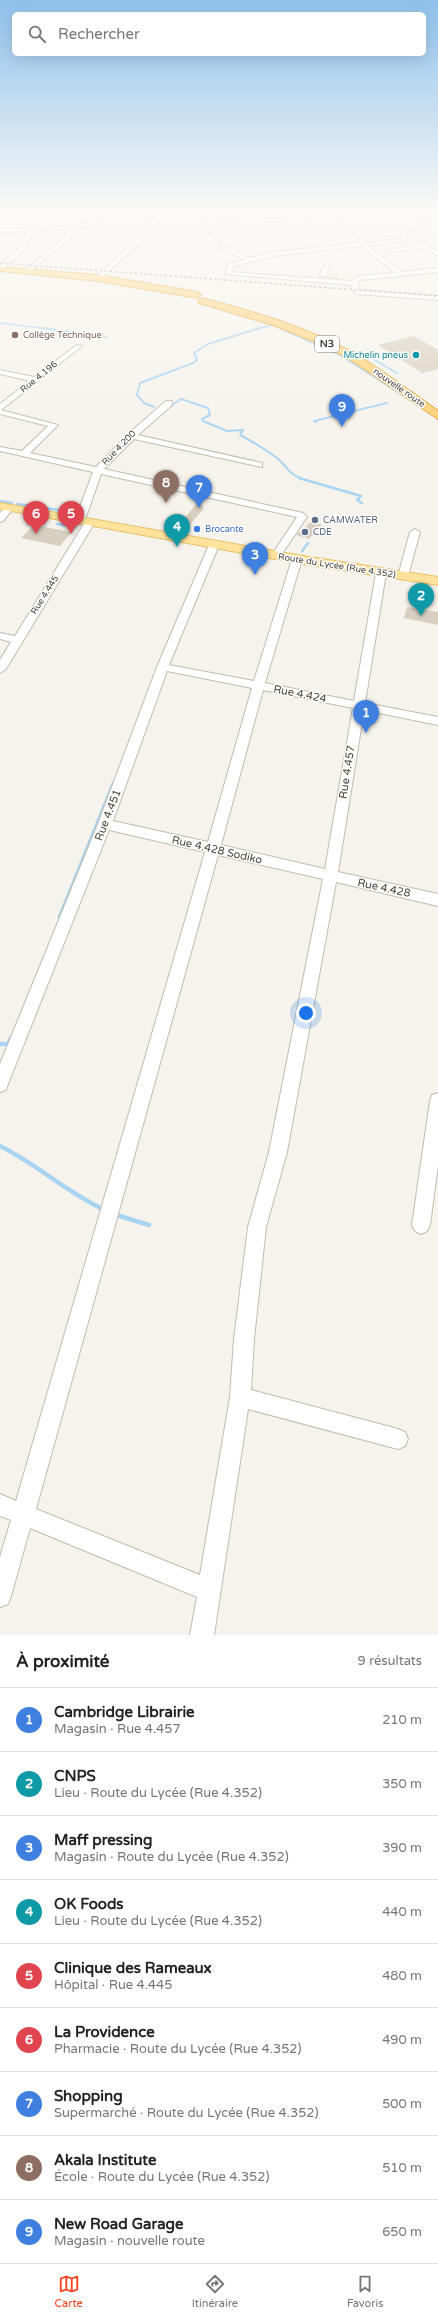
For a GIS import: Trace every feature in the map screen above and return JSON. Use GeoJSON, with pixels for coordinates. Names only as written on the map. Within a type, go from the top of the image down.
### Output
{"type":"FeatureCollection","features":[{"type":"Feature","properties":{"kind":"highway","name":"nouvelle route"},"geometry":{"type":"LineString","coordinates":[[148,289],[200,298],[276,322],[336,348],[372,369],[438,416]]}},
{"type":"Feature","properties":{"kind":"highway","name":"nouvelle route"},"geometry":{"type":"LineString","coordinates":[[156,289],[200,298],[278,320],[325,339],[388,375],[438,410]]}},
{"type":"Feature","properties":{"kind":"main road","name":"Route du Lycée (Rue 4.352)"},"geometry":{"type":"LineString","coordinates":[[4,507],[276,556],[438,581]]}},
{"type":"Feature","properties":{"kind":"street"},"geometry":{"type":"LineString","coordinates":[[355,289],[357,292],[438,298]]}},
{"type":"Feature","properties":{"kind":"street","name":"Rue 4.196"},"geometry":{"type":"LineString","coordinates":[[0,408],[79,346]]}},
{"type":"Feature","properties":{"kind":"street"},"geometry":{"type":"LineString","coordinates":[[0,372],[36,380]]}},
{"type":"Feature","properties":{"kind":"street","name":"Rue 4.200"},"geometry":{"type":"LineString","coordinates":[[85,521],[98,470],[131,436],[169,403]]}},
{"type":"Feature","properties":{"kind":"street"},"geometry":{"type":"LineString","coordinates":[[0,412],[54,424],[24,454]]}},
{"type":"Feature","properties":{"kind":"street"},"geometry":{"type":"LineString","coordinates":[[131,436],[259,465]]}},
{"type":"Feature","properties":{"kind":"street"},"geometry":{"type":"LineString","coordinates":[[0,449],[300,514],[302,517],[276,556]]}},
{"type":"Feature","properties":{"kind":"street"},"geometry":{"type":"LineString","coordinates":[[0,519],[4,507]]}},
{"type":"Feature","properties":{"kind":"street","name":"Rue 4.445"},"geometry":{"type":"LineString","coordinates":[[0,669],[85,521]]}},
{"type":"Feature","properties":{"kind":"street"},"geometry":{"type":"LineString","coordinates":[[403,576],[414,532]]}},
{"type":"Feature","properties":{"kind":"street","name":"Rue 4.451"},"geometry":{"type":"LineString","coordinates":[[0,1084],[105,824],[163,667],[214,545]]}},
{"type":"Feature","properties":{"kind":"street"},"geometry":{"type":"LineString","coordinates":[[0,1596],[214,849],[258,686],[297,559]]}},
{"type":"Feature","properties":{"kind":"street","name":"Rue 4.457"},"geometry":{"type":"LineString","coordinates":[[202,1635],[240,1397],[244,1339],[257,1227],[278,1152],[330,877],[381,573]]}},
{"type":"Feature","properties":{"kind":"street"},"geometry":{"type":"LineString","coordinates":[[0,636],[17,640]]}},
{"type":"Feature","properties":{"kind":"street","name":"Rue 4.424"},"geometry":{"type":"LineString","coordinates":[[163,667],[438,721]]}},
{"type":"Feature","properties":{"kind":"street","name":"Rue 4.428 Sodiko"},"geometry":{"type":"LineString","coordinates":[[105,824],[330,877]]}},
{"type":"Feature","properties":{"kind":"street","name":"Rue 4.428"},"geometry":{"type":"LineString","coordinates":[[330,877],[438,900]]}},
{"type":"Feature","properties":{"kind":"street"},"geometry":{"type":"LineString","coordinates":[[421,1225],[438,1102]]}},
{"type":"Feature","properties":{"kind":"street"},"geometry":{"type":"LineString","coordinates":[[240,1397],[398,1439]]}},
{"type":"Feature","properties":{"kind":"street"},"geometry":{"type":"LineString","coordinates":[[0,1505],[208,1590]]}},
{"type":"Feature","properties":{"kind":"building","name":"Michelin pneus"},"geometry":{"type":"Polygon","coordinates":[[[414,336],[438,350],[438,369],[422,373],[378,345],[414,336]]]}},
{"type":"Feature","properties":{"kind":"building"},"geometry":{"type":"Polygon","coordinates":[[[198,502],[204,508],[188,527],[179,525],[198,502]]]}},
{"type":"Feature","properties":{"kind":"building","name":"CDE"},"geometry":{"type":"Polygon","coordinates":[[[311,522],[322,525],[309,539],[296,535],[311,522]]]}},
{"type":"Feature","properties":{"kind":"building"},"geometry":{"type":"Polygon","coordinates":[[[34,525],[71,533],[60,546],[21,538],[34,525]]]}},
{"type":"Feature","properties":{"kind":"building"},"geometry":{"type":"Polygon","coordinates":[[[407,607],[438,612],[438,625],[404,618],[407,607]]]}},
{"type":"Feature","properties":{"kind":"waterway"},"geometry":{"type":"LineString","coordinates":[[0,323],[49,329]]}},
{"type":"Feature","properties":{"kind":"waterway"},"geometry":{"type":"LineString","coordinates":[[257,329],[272,325],[282,329]]}},
{"type":"Feature","properties":{"kind":"waterway"},"geometry":{"type":"LineString","coordinates":[[42,328],[106,337]]}},
{"type":"Feature","properties":{"kind":"waterway"},"geometry":{"type":"LineString","coordinates":[[154,407],[144,403],[137,395],[140,383],[193,363],[197,360],[194,353],[208,344],[260,328]]}},
{"type":"Feature","properties":{"kind":"waterway"},"geometry":{"type":"LineString","coordinates":[[280,328],[340,355],[424,409]]}},
{"type":"Feature","properties":{"kind":"waterway"},"geometry":{"type":"LineString","coordinates":[[373,359],[397,373]]}},
{"type":"Feature","properties":{"kind":"waterway"},"geometry":{"type":"LineString","coordinates":[[169,407],[181,399],[208,408],[210,415],[202,419],[203,421],[227,431],[243,430],[240,435],[269,452],[282,462],[290,472],[302,479]]}},
{"type":"Feature","properties":{"kind":"waterway"},"geometry":{"type":"LineString","coordinates":[[316,422],[314,421],[387,403]]}},
{"type":"Feature","properties":{"kind":"waterway"},"geometry":{"type":"LineString","coordinates":[[302,479],[361,496],[357,500],[362,503]]}},
{"type":"Feature","properties":{"kind":"waterway"},"geometry":{"type":"LineString","coordinates":[[0,501],[12,503]]}},
{"type":"Feature","properties":{"kind":"waterway"},"geometry":{"type":"LineString","coordinates":[[17,504],[66,511]]}},
{"type":"Feature","properties":{"kind":"waterway"},"geometry":{"type":"LineString","coordinates":[[31,519],[44,521]]}},
{"type":"Feature","properties":{"kind":"waterway"},"geometry":{"type":"LineString","coordinates":[[57,524],[75,527]]}},
{"type":"Feature","properties":{"kind":"waterway"},"geometry":{"type":"LineString","coordinates":[[302,551],[308,543]]}},
{"type":"Feature","properties":{"kind":"waterway"},"geometry":{"type":"LineString","coordinates":[[60,916],[113,784]]}},
{"type":"Feature","properties":{"kind":"waterway"},"geometry":{"type":"LineString","coordinates":[[0,1044],[8,1044],[11,1038]]}},
{"type":"Feature","properties":{"kind":"waterway"},"geometry":{"type":"LineString","coordinates":[[0,1146],[14,1153],[78,1195],[105,1210]]}},
{"type":"Feature","properties":{"kind":"waterway"},"geometry":{"type":"LineString","coordinates":[[120,1216],[149,1225]]}},
{"type":"Feature","properties":{"kind":"railway"},"geometry":{"type":"LineString","coordinates":[[349,289],[438,296]]}},
{"type":"Feature","properties":{"kind":"place","name":"Collège Technique"},"geometry":{"type":"Point","coordinates":[15,335]}},
{"type":"Feature","properties":{"kind":"place","name":"Michelin pneus"},"geometry":{"type":"Point","coordinates":[416,355]}},
{"type":"Feature","properties":{"kind":"place","name":"New Road Garage"},"geometry":{"type":"Point","coordinates":[342,427]}},
{"type":"Feature","properties":{"kind":"place","name":"Akala Institute"},"geometry":{"type":"Point","coordinates":[166,503]}},
{"type":"Feature","properties":{"kind":"place","name":"Shopping"},"geometry":{"type":"Point","coordinates":[199,508]}},
{"type":"Feature","properties":{"kind":"place","name":"CAMWATER"},"geometry":{"type":"Point","coordinates":[315,520]}},
{"type":"Feature","properties":{"kind":"place","name":"Brocante"},"geometry":{"type":"Point","coordinates":[197,529]}},
{"type":"Feature","properties":{"kind":"place","name":"CDE"},"geometry":{"type":"Point","coordinates":[305,532]}},
{"type":"Feature","properties":{"kind":"place","name":"La Providence"},"geometry":{"type":"Point","coordinates":[36,534]}},
{"type":"Feature","properties":{"kind":"place","name":"Clinique des Rameaux"},"geometry":{"type":"Point","coordinates":[71,534]}},
{"type":"Feature","properties":{"kind":"place","name":"OK Foods"},"geometry":{"type":"Point","coordinates":[177,547]}},
{"type":"Feature","properties":{"kind":"place","name":"Maff pressing"},"geometry":{"type":"Point","coordinates":[255,575]}},
{"type":"Feature","properties":{"kind":"place","name":"CNPS"},"geometry":{"type":"Point","coordinates":[421,616]}},
{"type":"Feature","properties":{"kind":"place","name":"Cambridge Librairie"},"geometry":{"type":"Point","coordinates":[366,733]}}]}
